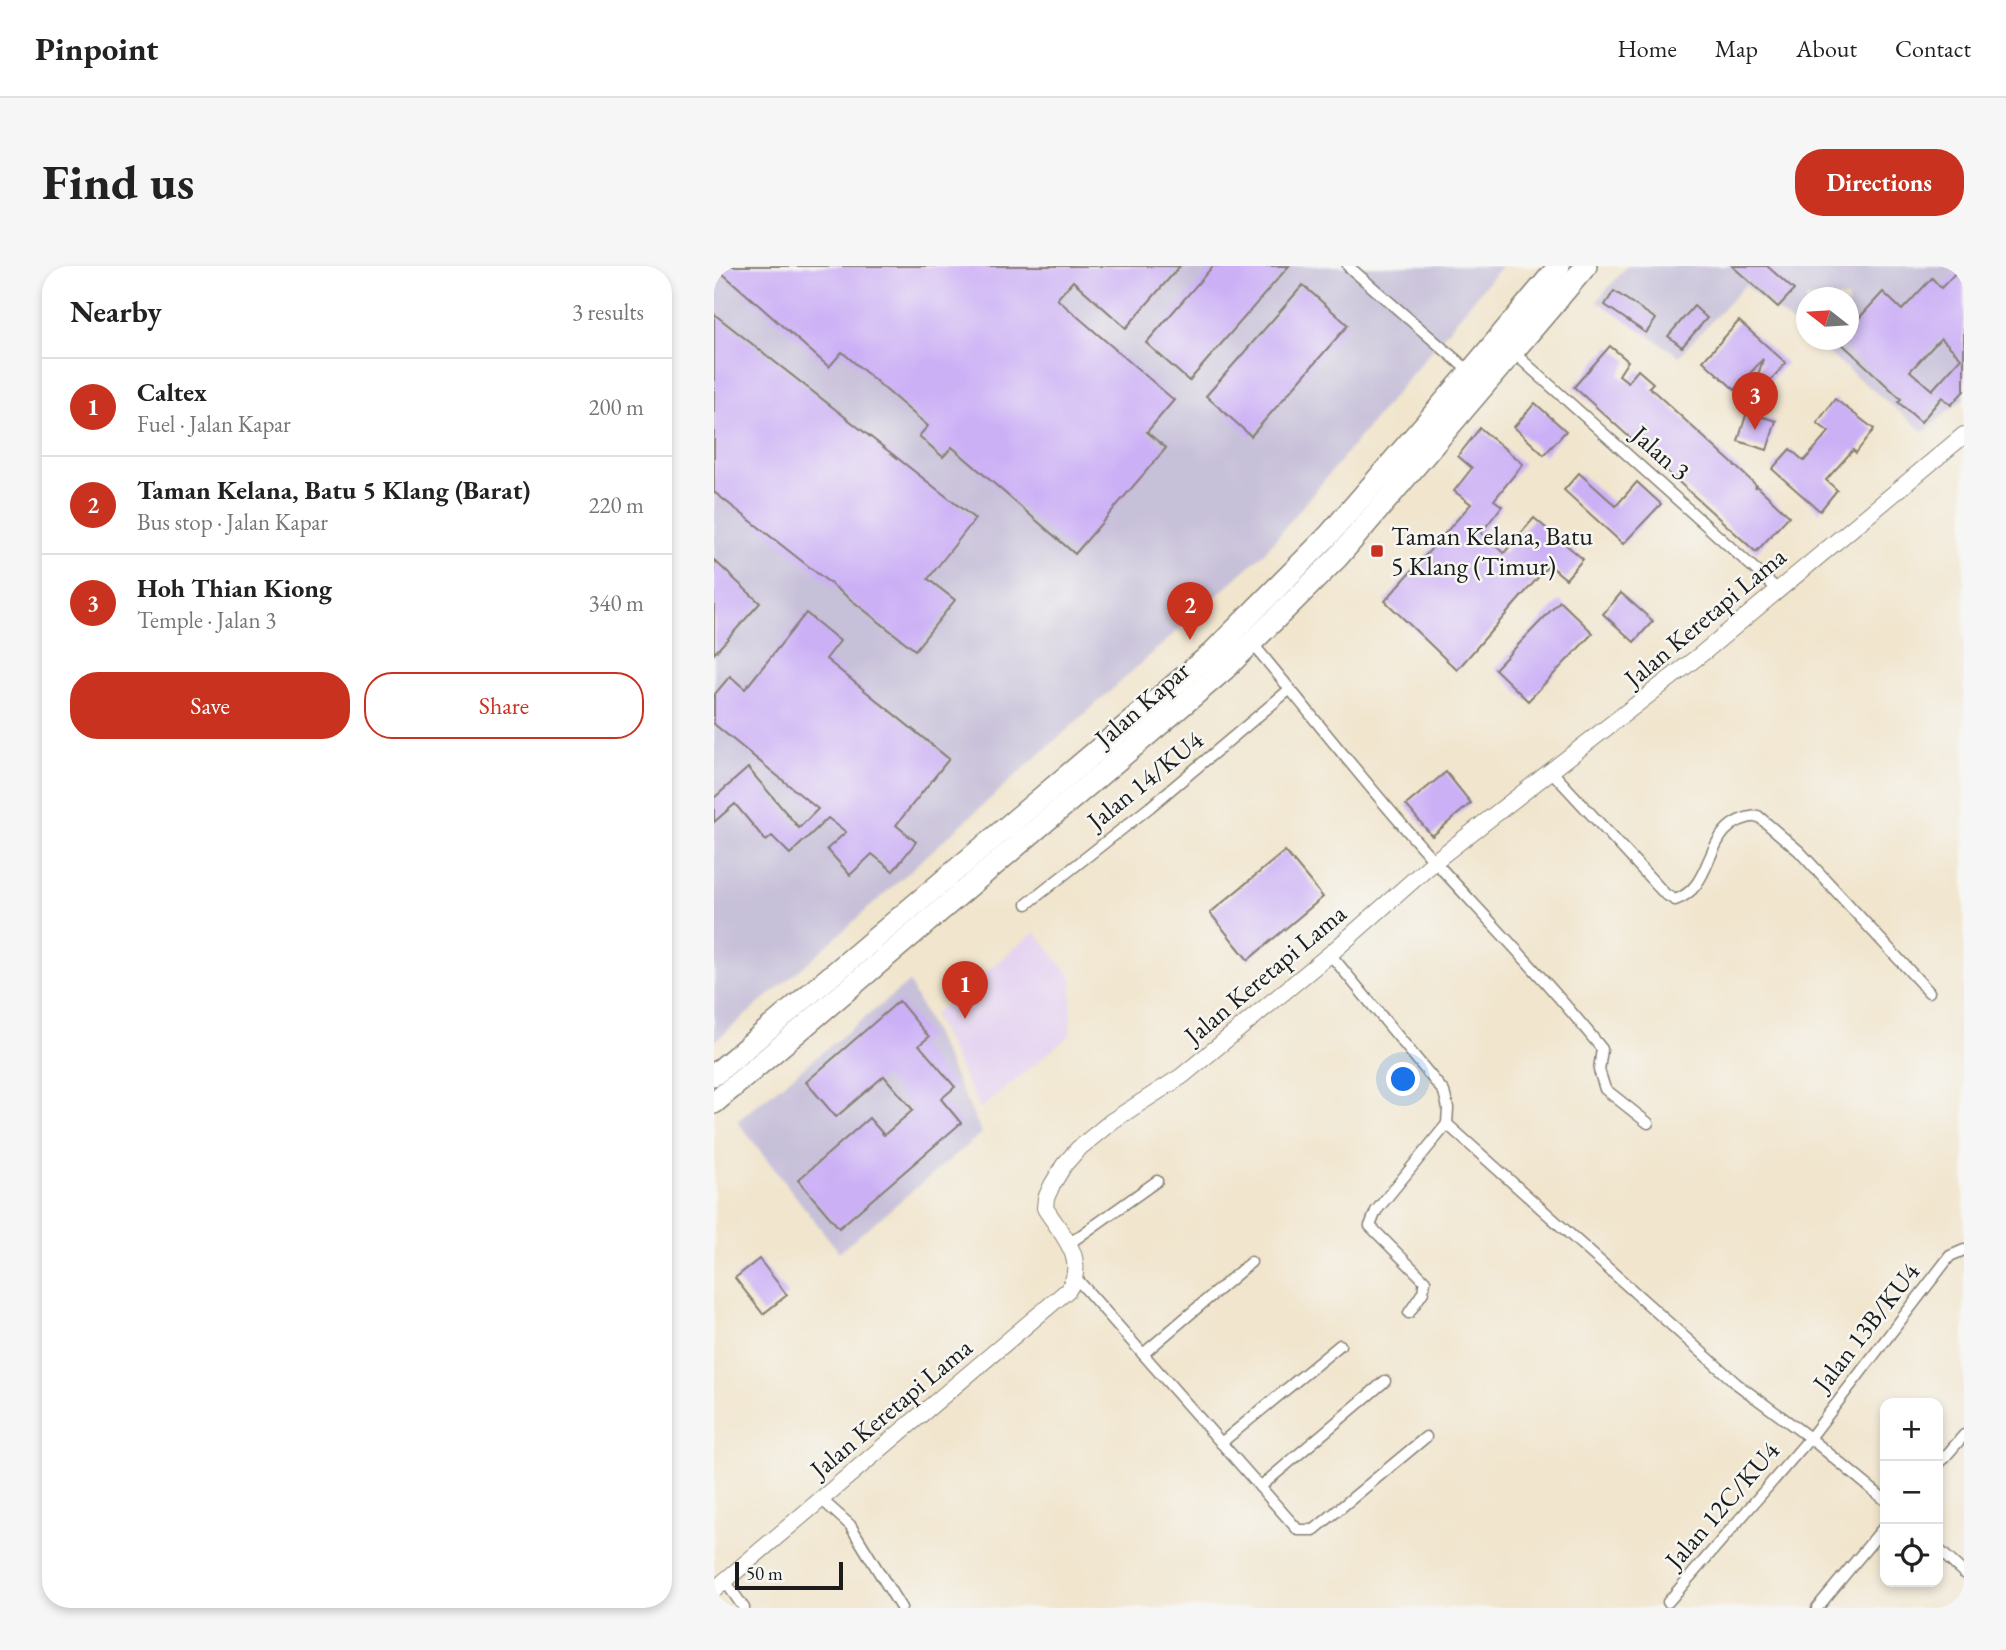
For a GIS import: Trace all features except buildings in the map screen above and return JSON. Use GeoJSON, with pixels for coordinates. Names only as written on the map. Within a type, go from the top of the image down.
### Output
{"type":"FeatureCollection","features":[{"type":"Feature","properties":{"kind":"highway","name":"Jalan Kapar"},"geometry":{"type":"LineString","coordinates":[[714,1075],[1212,653],[1328,536],[1559,266]]}},
{"type":"Feature","properties":{"kind":"highway","name":"Jalan Kapar"},"geometry":{"type":"LineString","coordinates":[[714,1103],[1225,669],[1338,557],[1586,266]]}},
{"type":"Feature","properties":{"kind":"street"},"geometry":{"type":"LineString","coordinates":[[1348,266],[1471,372]]}},
{"type":"Feature","properties":{"kind":"street","name":"Jalan 3"},"geometry":{"type":"LineString","coordinates":[[1513,352],[1777,589]]}},
{"type":"Feature","properties":{"kind":"street","name":"Jalan Keretapi Lama"},"geometry":{"type":"LineString","coordinates":[[719,1585],[1068,1290],[1076,1278],[1070,1244],[1045,1208],[1052,1185],[1078,1149],[1112,1121],[1182,1076],[1330,954],[1435,861],[1703,652],[1964,435]]}},
{"type":"Feature","properties":{"kind":"street"},"geometry":{"type":"LineString","coordinates":[[1252,643],[1435,861],[1589,1031],[1602,1048],[1599,1070],[1605,1089],[1648,1123]]}},
{"type":"Feature","properties":{"kind":"street","name":"Jalan 14/KU4"},"geometry":{"type":"LineString","coordinates":[[1027,904],[1150,807],[1290,689]]}},
{"type":"Feature","properties":{"kind":"street"},"geometry":{"type":"LineString","coordinates":[[1552,772],[1665,894],[1675,900],[1685,897],[1697,885],[1716,843],[1733,821],[1758,816],[1799,852],[1837,891],[1928,992]]}},
{"type":"Feature","properties":{"kind":"street"},"geometry":{"type":"LineString","coordinates":[[1330,954],[1444,1091],[1448,1108],[1447,1124],[1376,1211],[1370,1226],[1425,1281],[1423,1293],[1409,1313]]}},
{"type":"Feature","properties":{"kind":"street"},"geometry":{"type":"LineString","coordinates":[[1447,1124],[1737,1384],[1810,1438],[1880,1496]]}},
{"type":"Feature","properties":{"kind":"street"},"geometry":{"type":"LineString","coordinates":[[1070,1244],[1157,1181]]}},
{"type":"Feature","properties":{"kind":"street","name":"Jalan 13B/KU4"},"geometry":{"type":"LineString","coordinates":[[1810,1438],[1950,1256],[1964,1250]]}},
{"type":"Feature","properties":{"kind":"street"},"geometry":{"type":"LineString","coordinates":[[1143,1354],[1251,1262]]}},
{"type":"Feature","properties":{"kind":"street"},"geometry":{"type":"LineString","coordinates":[[1076,1278],[1298,1530],[1314,1530],[1426,1437]]}},
{"type":"Feature","properties":{"kind":"street"},"geometry":{"type":"LineString","coordinates":[[1222,1443],[1340,1345]]}},
{"type":"Feature","properties":{"kind":"street"},"geometry":{"type":"LineString","coordinates":[[1260,1487],[1384,1381]]}},
{"type":"Feature","properties":{"kind":"street"},"geometry":{"type":"LineString","coordinates":[[1941,1461],[1964,1435]]}},
{"type":"Feature","properties":{"kind":"street","name":"Jalan 12C/KU4"},"geometry":{"type":"LineString","coordinates":[[1668,1602],[1810,1438]]}},
{"type":"Feature","properties":{"kind":"street"},"geometry":{"type":"LineString","coordinates":[[821,1499],[850,1525],[901,1608]]}},
{"type":"Feature","properties":{"kind":"street"},"geometry":{"type":"LineString","coordinates":[[1817,1608],[1880,1532]]}},
{"type":"Feature","properties":{"kind":"street"},"geometry":{"type":"LineString","coordinates":[[1943,1554],[1964,1573]]}},
{"type":"Feature","properties":{"kind":"street"},"geometry":{"type":"LineString","coordinates":[[719,1585],[744,1608]]}},
{"type":"Feature","properties":{"kind":"shaded area"},"geometry":{"type":"Polygon","coordinates":[[[714,266],[1501,266],[1264,553],[805,965],[714,1042],[714,266]]]}},
{"type":"Feature","properties":{"kind":"shaded area"},"geometry":{"type":"Polygon","coordinates":[[[1627,266],[1964,266],[1964,398],[1924,432],[1824,350],[1859,350],[1859,287],[1796,287],[1796,327],[1745,285],[1679,356],[1597,301],[1627,266]]]}},
{"type":"Feature","properties":{"kind":"shaded area"},"geometry":{"type":"Polygon","coordinates":[[[1035,932],[1072,978],[1070,1035],[980,1109],[933,1014],[1035,932]]]}},
{"type":"Feature","properties":{"kind":"shaded area"},"geometry":{"type":"Polygon","coordinates":[[[909,982],[982,1133],[839,1252],[737,1121],[909,982]]]}},
{"type":"Feature","properties":{"kind":"place","name":"Hoh Thian Kiong"},"geometry":{"type":"Point","coordinates":[1755,430]}},
{"type":"Feature","properties":{"kind":"place","name":"Taman Kelana, Batu 5 Klang (Timur)"},"geometry":{"type":"Point","coordinates":[1377,551]}},
{"type":"Feature","properties":{"kind":"place","name":"Taman Kelana, Batu 5 Klang (Barat)"},"geometry":{"type":"Point","coordinates":[1190,640]}},
{"type":"Feature","properties":{"kind":"place","name":"Caltex"},"geometry":{"type":"Point","coordinates":[965,1019]}}]}
